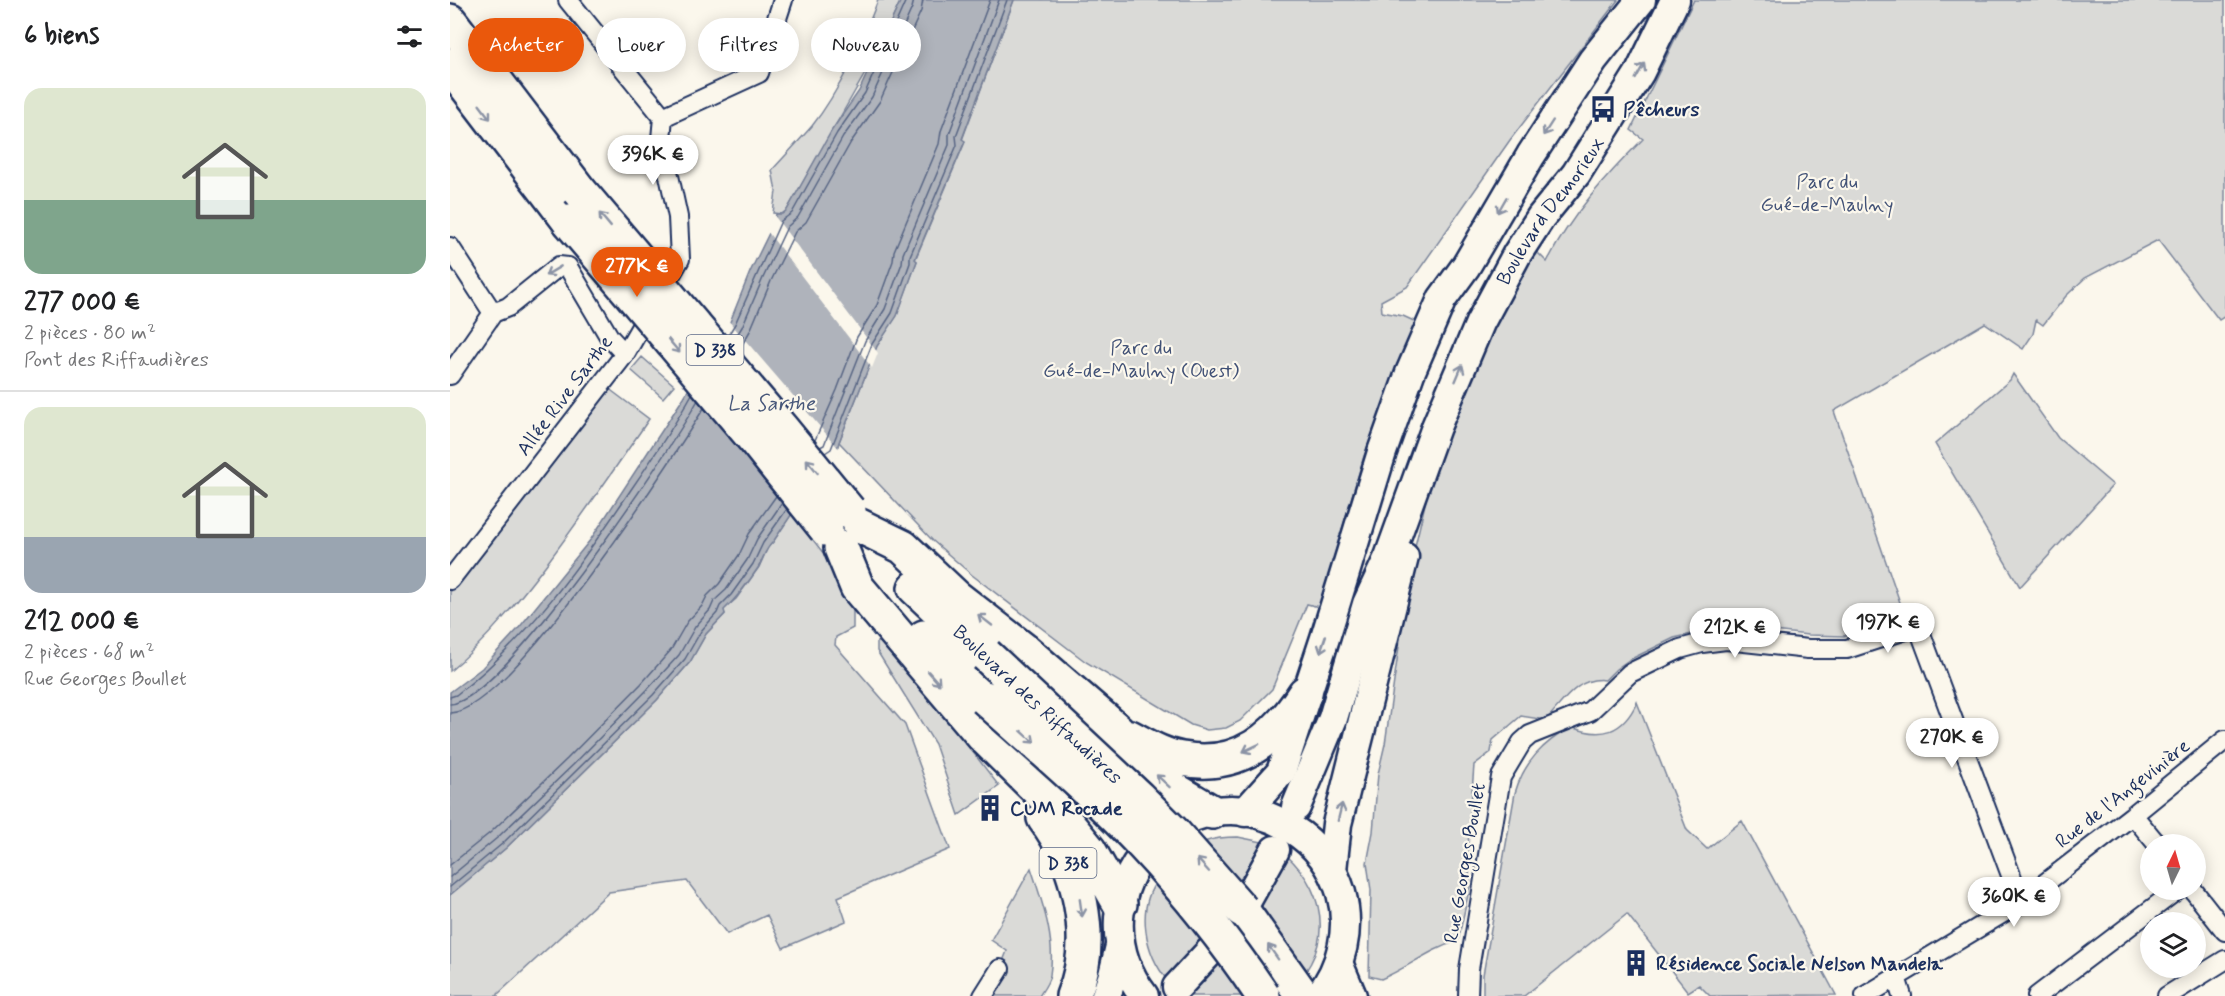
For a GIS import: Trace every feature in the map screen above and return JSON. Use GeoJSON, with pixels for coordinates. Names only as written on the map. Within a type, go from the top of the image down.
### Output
{"type":"FeatureCollection","features":[{"type":"Feature","properties":{"kind":"highway","name":"D 338"},"geometry":{"type":"LineString","coordinates":[[450,21],[579,190],[782,429],[844,529]]}},
{"type":"Feature","properties":{"kind":"highway","name":"D 338"},"geometry":{"type":"LineString","coordinates":[[450,65],[568,221],[754,439],[844,529],[921,612],[1011,777],[1050,827],[1073,875],[1081,902],[1083,927],[1083,948],[1073,996]]}},
{"type":"Feature","properties":{"kind":"highway","name":"Boulevard des Riffaudières"},"geometry":{"type":"LineString","coordinates":[[844,529],[921,612],[985,698],[1107,809],[1143,845],[1214,927],[1263,996]]}},
{"type":"Feature","properties":{"kind":"highway","name":"D 338"},"geometry":{"type":"LineString","coordinates":[[921,612],[1024,650],[1118,731]]}},
{"type":"Feature","properties":{"kind":"highway","name":"Boulevard des Riffaudières"},"geometry":{"type":"LineString","coordinates":[[921,612],[986,655],[1174,833],[1246,914],[1303,996]]}},
{"type":"Feature","properties":{"kind":"highway"},"geometry":{"type":"LineString","coordinates":[[1118,731],[1160,752],[1182,759],[1209,760],[1228,757],[1251,750],[1263,742],[1290,716],[1305,693]]}},
{"type":"Feature","properties":{"kind":"highway"},"geometry":{"type":"LineString","coordinates":[[1118,731],[1170,787],[1212,812]]}},
{"type":"Feature","properties":{"kind":"highway","name":"D 338"},"geometry":{"type":"LineString","coordinates":[[995,748],[1047,800],[1089,850],[1120,904]]}},
{"type":"Feature","properties":{"kind":"main road","name":"Boulevard Demorieux"},"geometry":{"type":"LineString","coordinates":[[1378,554],[1382,452],[1418,355],[1442,299],[1466,266],[1531,155],[1576,85],[1641,0]]}},
{"type":"Feature","properties":{"kind":"main road","name":"Boulevard Demorieux"},"geometry":{"type":"LineString","coordinates":[[1378,554],[1480,323],[1517,254],[1541,217],[1583,164],[1640,72],[1675,0]]}},
{"type":"Feature","properties":{"kind":"main road"},"geometry":{"type":"LineString","coordinates":[[1296,807],[1333,718],[1378,554]]}},
{"type":"Feature","properties":{"kind":"main road"},"geometry":{"type":"LineString","coordinates":[[1332,870],[1362,607],[1378,554]]}},
{"type":"Feature","properties":{"kind":"main road"},"geometry":{"type":"LineString","coordinates":[[1245,812],[1281,772],[1300,717],[1305,693],[1362,607]]}},
{"type":"Feature","properties":{"kind":"main road"},"geometry":{"type":"LineString","coordinates":[[1144,996],[1128,970],[1120,946],[1118,917],[1120,904],[1132,870],[1152,843],[1180,823],[1212,812],[1245,812],[1271,818],[1298,832],[1320,853],[1332,870],[1343,900],[1345,932],[1333,976],[1319,996]]}},
{"type":"Feature","properties":{"kind":"main road"},"geometry":{"type":"LineString","coordinates":[[1177,987],[1231,929],[1275,850]]}},
{"type":"Feature","properties":{"kind":"main road"},"geometry":{"type":"LineString","coordinates":[[1106,996],[1120,946]]}},
{"type":"Feature","properties":{"kind":"main road"},"geometry":{"type":"LineString","coordinates":[[1338,963],[1352,996]]}},
{"type":"Feature","properties":{"kind":"street"},"geometry":{"type":"LineString","coordinates":[[568,0],[663,117],[759,73],[783,0]]}},
{"type":"Feature","properties":{"kind":"street","name":"Allée Rive Sarthe"},"geometry":{"type":"LineString","coordinates":[[450,580],[625,354],[680,259],[678,217],[661,139],[663,117]]}},
{"type":"Feature","properties":{"kind":"street"},"geometry":{"type":"LineString","coordinates":[[450,247],[493,313]]}},
{"type":"Feature","properties":{"kind":"street"},"geometry":{"type":"LineString","coordinates":[[450,375],[493,313],[508,307],[559,266],[568,267],[610,338],[625,354]]}},
{"type":"Feature","properties":{"kind":"street","name":"Rue Georges Boullet"},"geometry":{"type":"LineString","coordinates":[[1468,996],[1469,969],[1501,777],[1510,759],[1530,735],[1590,711],[1630,673],[1680,650],[1702,643],[1726,640],[1808,649],[1847,649],[1918,626],[2015,886],[2018,904]]}},
{"type":"Feature","properties":{"kind":"street","name":"Rue de l'Angevinière"},"geometry":{"type":"LineString","coordinates":[[1865,996],[2018,904],[2225,740]]}},
{"type":"Feature","properties":{"kind":"street"},"geometry":{"type":"LineString","coordinates":[[2133,815],[2149,834]]}},
{"type":"Feature","properties":{"kind":"street"},"geometry":{"type":"LineString","coordinates":[[2037,996],[2164,900]]}},
{"type":"Feature","properties":{"kind":"street"},"geometry":{"type":"LineString","coordinates":[[2201,900],[2225,930]]}},
{"type":"Feature","properties":{"kind":"street"},"geometry":{"type":"LineString","coordinates":[[2167,996],[2225,960]]}},
{"type":"Feature","properties":{"kind":"street"},"geometry":{"type":"LineString","coordinates":[[982,996],[1000,969]]}},
{"type":"Feature","properties":{"kind":"street"},"geometry":{"type":"LineString","coordinates":[[1896,977],[1902,996]]}},
{"type":"Feature","properties":{"kind":"green space"},"geometry":{"type":"Polygon","coordinates":[[[878,0],[901,0],[893,18],[871,18],[878,0]]]}},
{"type":"Feature","properties":{"kind":"green space","name":"Parc du Gué-de-Maulny (Ouest)"},"geometry":{"type":"Polygon","coordinates":[[[1014,0],[1618,0],[1510,140],[1407,287],[1381,301],[1382,312],[1403,316],[1416,322],[1364,456],[1319,607],[1307,604],[1272,689],[1240,721],[1226,728],[1207,730],[1191,725],[1086,662],[972,575],[933,541],[839,442],[877,346],[897,315],[917,261],[915,260],[965,142],[962,140],[1014,0]]]}},
{"type":"Feature","properties":{"kind":"green space","name":"Parc du Gué-de-Maulny"},"geometry":{"type":"Polygon","coordinates":[[[1694,0],[2225,0],[2225,316],[2219,320],[2158,240],[2085,278],[2066,296],[2043,325],[2036,320],[2033,334],[2023,349],[1985,323],[1834,411],[1905,617],[1844,636],[1808,635],[1728,626],[1674,638],[1629,660],[1605,680],[1595,680],[1579,686],[1546,720],[1521,716],[1493,740],[1491,752],[1474,765],[1468,847],[1470,886],[1458,941],[1447,944],[1381,979],[1369,976],[1371,890],[1367,863],[1373,832],[1378,774],[1385,744],[1411,563],[1440,441],[1490,326],[1536,251],[1547,262],[1567,228],[1590,197],[1643,139],[1631,130],[1694,0]]]}},
{"type":"Feature","properties":{"kind":"green space"},"geometry":{"type":"Polygon","coordinates":[[[846,72],[866,72],[787,210],[782,214],[773,213],[776,191],[772,170],[812,126],[846,72]]]}},
{"type":"Feature","properties":{"kind":"green space"},"geometry":{"type":"Polygon","coordinates":[[[642,357],[674,385],[663,398],[631,370],[642,357]]]}},
{"type":"Feature","properties":{"kind":"green space"},"geometry":{"type":"Polygon","coordinates":[[[2013,374],[2058,438],[2113,485],[2020,587],[1935,444],[2010,380],[2013,374]]]}},
{"type":"Feature","properties":{"kind":"green space"},"geometry":{"type":"Polygon","coordinates":[[[608,388],[649,419],[548,562],[490,633],[450,671],[450,592],[608,388]]]}},
{"type":"Feature","properties":{"kind":"green space"},"geometry":{"type":"Polygon","coordinates":[[[792,513],[853,591],[853,628],[836,637],[835,645],[905,725],[950,849],[838,897],[846,921],[783,948],[767,915],[727,934],[687,881],[609,892],[498,996],[450,996],[450,895],[506,848],[657,700],[690,662],[706,634],[725,614],[723,610],[736,599],[759,567],[768,547],[792,513]]]}},
{"type":"Feature","properties":{"kind":"green space"},"geometry":{"type":"Polygon","coordinates":[[[883,641],[999,786],[959,815],[935,744],[877,651],[877,642],[883,641]]]}},
{"type":"Feature","properties":{"kind":"green space"},"geometry":{"type":"Polygon","coordinates":[[[1637,702],[1687,830],[1707,849],[1742,821],[1836,995],[1710,996],[1699,985],[1688,992],[1627,914],[1524,996],[1483,996],[1483,975],[1515,793],[1524,772],[1536,754],[1561,733],[1571,727],[1592,733],[1610,731],[1625,721],[1637,702]]]}},
{"type":"Feature","properties":{"kind":"green space"},"geometry":{"type":"Polygon","coordinates":[[[1238,837],[1267,843],[1222,921],[1168,981],[1154,958],[1146,931],[1147,903],[1152,890],[1163,873],[1200,844],[1213,839],[1238,837]]]}},
{"type":"Feature","properties":{"kind":"green space"},"geometry":{"type":"Polygon","coordinates":[[[1285,854],[1312,888],[1318,907],[1320,926],[1318,945],[1311,963],[1299,980],[1282,996],[1184,996],[1285,854]]]}},
{"type":"Feature","properties":{"kind":"green space"},"geometry":{"type":"Polygon","coordinates":[[[1031,868],[1050,934],[1050,975],[1039,996],[982,996],[1000,969],[1007,951],[991,940],[1031,868]]]}},
{"type":"Feature","properties":{"kind":"water","name":"La Sarthe"},"geometry":{"type":"Polygon","coordinates":[[[901,0],[1014,0],[962,139],[965,141],[915,259],[917,261],[897,316],[877,346],[836,454],[800,476],[810,487],[768,548],[758,568],[724,610],[725,614],[706,634],[690,662],[657,700],[506,848],[450,895],[450,692],[482,668],[518,629],[591,539],[730,322],[776,214],[782,214],[787,210],[832,130],[859,91],[868,72],[921,72],[921,18],[893,18],[901,0]]]}},
{"type":"Feature","properties":{"kind":"pier"},"geometry":{"type":"Polygon","coordinates":[[[773,214],[878,353],[872,368],[767,231],[773,214]]]}},
{"type":"Feature","properties":{"kind":"pier"},"geometry":{"type":"Polygon","coordinates":[[[727,319],[840,450],[838,456],[804,477],[812,488],[794,516],[687,386],[727,319]]]}},
{"type":"Feature","properties":{"kind":"place","name":"Pêcheurs"},"geometry":{"type":"Point","coordinates":[1603,109]}},
{"type":"Feature","properties":{"kind":"place","name":"CUM Rocade"},"geometry":{"type":"Point","coordinates":[990,808]}},
{"type":"Feature","properties":{"kind":"place","name":"Résidence Sociale Nelson Mandela"},"geometry":{"type":"Point","coordinates":[1636,963]}}]}
